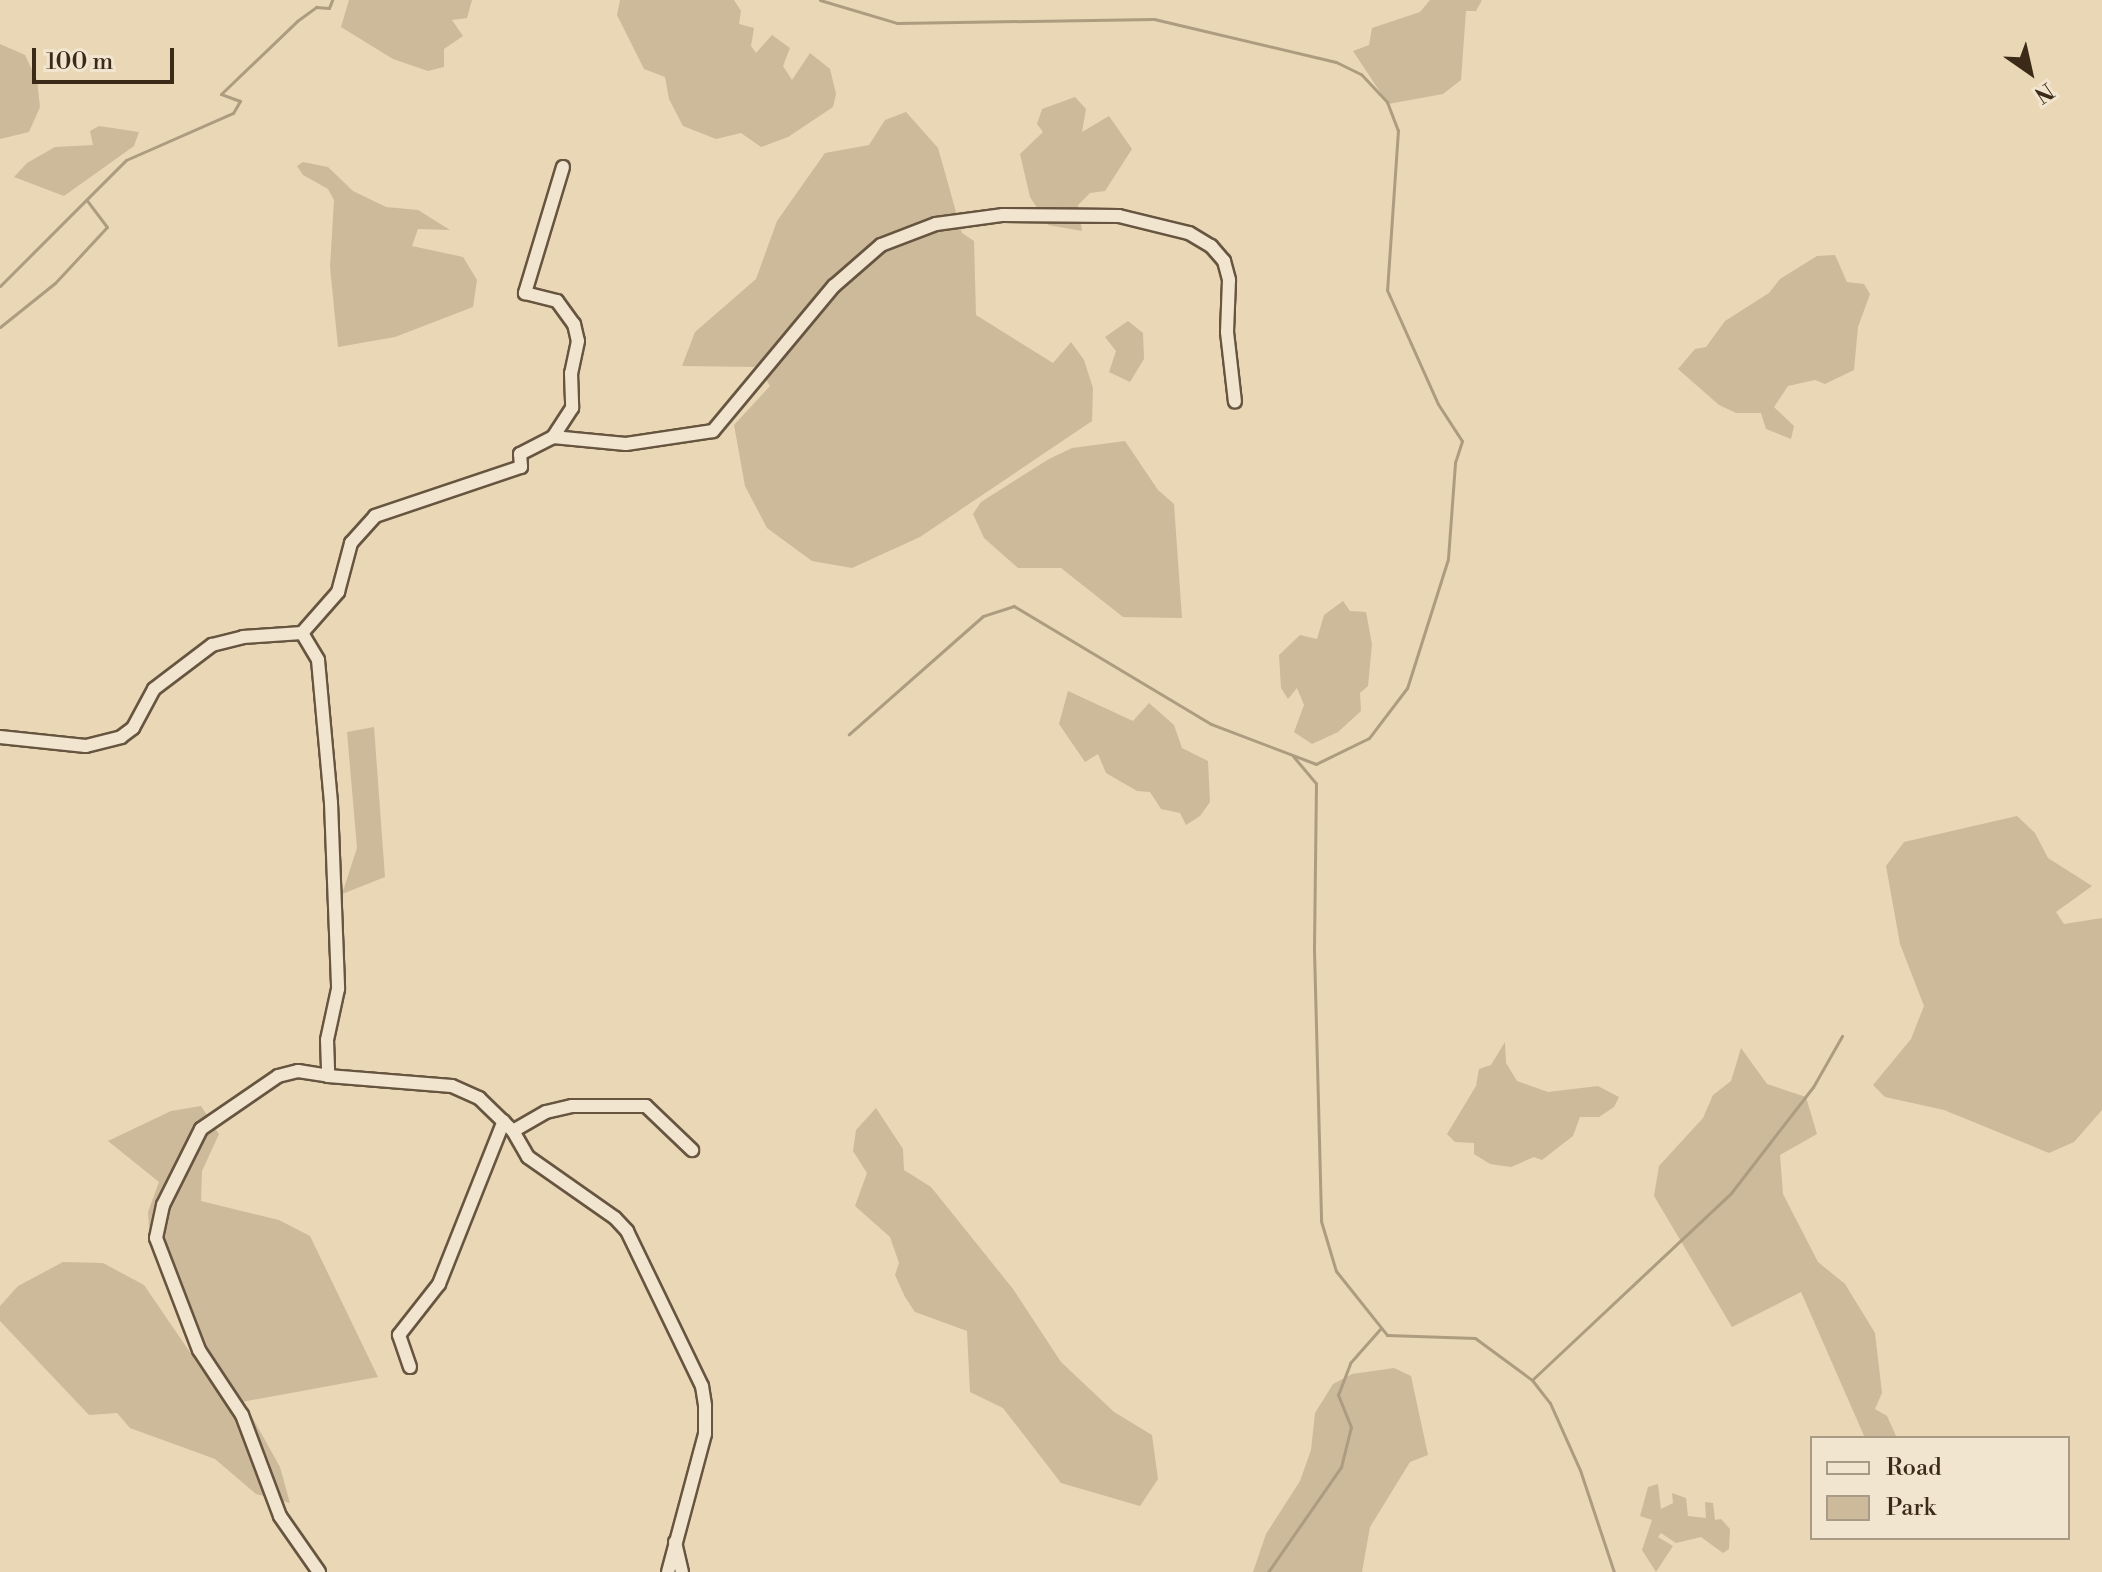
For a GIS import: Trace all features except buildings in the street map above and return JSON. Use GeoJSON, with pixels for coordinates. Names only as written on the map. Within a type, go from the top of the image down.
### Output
{"type":"FeatureCollection","features":[{"type":"Feature","properties":{"kind":"street"},"geometry":{"type":"LineString","coordinates":[[0,737],[86,746],[121,737],[133,728],[154,689],[212,645],[243,637],[302,633],[338,592],[351,543],[375,516],[521,467],[520,454],[553,437],[572,408],[571,373],[578,341],[574,324],[557,301],[525,293],[528,269],[539,251],[563,167]]}},
{"type":"Feature","properties":{"kind":"street"},"geometry":{"type":"LineString","coordinates":[[553,437],[626,444],[713,431],[834,286],[881,245],[936,224],[991,215],[1119,216],[1189,233],[1211,246],[1224,261],[1229,280],[1227,332],[1235,402]]}},
{"type":"Feature","properties":{"kind":"street"},"geometry":{"type":"LineString","coordinates":[[302,633],[318,660],[331,803],[338,989],[327,1040],[328,1076]]}},
{"type":"Feature","properties":{"kind":"street"},"geometry":{"type":"LineString","coordinates":[[319,1572],[280,1516],[242,1415],[199,1350],[156,1238],[163,1205],[201,1129],[278,1076],[298,1071],[452,1086],[479,1098],[509,1126],[528,1157],[615,1218],[627,1231],[702,1386],[705,1434],[674,1539],[668,1572]]}},
{"type":"Feature","properties":{"kind":"street"},"geometry":{"type":"LineString","coordinates":[[410,1367],[399,1335],[439,1284],[509,1126],[572,1106],[646,1106],[692,1150]]}},
{"type":"Feature","properties":{"kind":"street"},"geometry":{"type":"LineString","coordinates":[[674,1539],[682,1572]]}},
{"type":"Feature","properties":{"kind":"green space"},"geometry":{"type":"Polygon","coordinates":[[[349,0],[472,0],[467,18],[452,20],[463,36],[444,49],[444,67],[428,71],[393,59],[341,27],[349,0]]]}},
{"type":"Feature","properties":{"kind":"green space"},"geometry":{"type":"Polygon","coordinates":[[[620,0],[734,0],[741,11],[739,24],[754,28],[751,46],[756,53],[772,35],[790,48],[783,66],[792,80],[810,53],[830,69],[836,94],[833,107],[788,137],[761,147],[741,133],[716,139],[683,126],[669,99],[665,77],[644,69],[617,15],[620,0]]]}},
{"type":"Feature","properties":{"kind":"green space"},"geometry":{"type":"Polygon","coordinates":[[[1430,0],[1482,0],[1476,11],[1466,11],[1461,80],[1443,94],[1388,104],[1353,51],[1369,45],[1372,28],[1420,12],[1430,0]]]}},
{"type":"Feature","properties":{"kind":"green space"},"geometry":{"type":"Polygon","coordinates":[[[0,44],[25,55],[37,80],[40,107],[29,132],[0,139],[0,44]]]}},
{"type":"Feature","properties":{"kind":"green space"},"geometry":{"type":"Polygon","coordinates":[[[1075,97],[1086,109],[1082,132],[1109,116],[1132,149],[1105,191],[1090,193],[1078,205],[1082,231],[1048,225],[1030,197],[1020,154],[1043,132],[1037,124],[1042,109],[1075,97]]]}},
{"type":"Feature","properties":{"kind":"green space"},"geometry":{"type":"Polygon","coordinates":[[[906,112],[938,148],[962,233],[974,241],[976,315],[1053,363],[1071,342],[1084,360],[1093,388],[1092,421],[920,537],[852,568],[812,561],[767,528],[745,486],[734,425],[770,386],[758,367],[682,366],[695,332],[756,279],[777,221],[825,153],[869,145],[885,120],[906,112]]]}},
{"type":"Feature","properties":{"kind":"green space"},"geometry":{"type":"Polygon","coordinates":[[[99,126],[139,132],[134,146],[64,196],[14,177],[27,163],[55,147],[93,145],[90,131],[99,126]]]}},
{"type":"Feature","properties":{"kind":"green space"},"geometry":{"type":"Polygon","coordinates":[[[303,162],[328,167],[353,191],[386,207],[418,210],[450,230],[418,229],[412,246],[463,257],[477,280],[473,307],[395,337],[338,347],[330,267],[334,200],[328,189],[303,175],[297,166],[303,162]]]}},
{"type":"Feature","properties":{"kind":"green space"},"geometry":{"type":"Polygon","coordinates":[[[1835,255],[1847,282],[1864,284],[1870,294],[1858,327],[1854,370],[1825,384],[1815,380],[1788,386],[1774,407],[1794,426],[1791,439],[1766,429],[1761,413],[1736,413],[1719,405],[1678,369],[1695,349],[1706,347],[1725,321],[1769,293],[1780,279],[1817,256],[1835,255]]]}},
{"type":"Feature","properties":{"kind":"green space"},"geometry":{"type":"Polygon","coordinates":[[[1128,321],[1143,333],[1144,359],[1130,382],[1109,372],[1116,351],[1105,337],[1128,321]]]}},
{"type":"Feature","properties":{"kind":"green space"},"geometry":{"type":"Polygon","coordinates":[[[1125,441],[1158,490],[1174,504],[1182,618],[1123,617],[1061,568],[1018,568],[984,538],[973,514],[981,502],[1049,459],[1072,448],[1125,441]]]}},
{"type":"Feature","properties":{"kind":"green space"},"geometry":{"type":"Polygon","coordinates":[[[1343,601],[1350,611],[1366,612],[1372,644],[1368,686],[1360,693],[1361,711],[1338,732],[1312,744],[1294,732],[1304,705],[1297,688],[1288,699],[1281,688],[1279,655],[1300,635],[1317,639],[1324,615],[1343,601]]]}},
{"type":"Feature","properties":{"kind":"green space"},"geometry":{"type":"Polygon","coordinates":[[[1068,691],[1133,721],[1149,703],[1174,725],[1182,748],[1208,761],[1210,802],[1200,816],[1186,825],[1180,813],[1161,809],[1150,792],[1137,791],[1106,773],[1098,754],[1085,762],[1059,724],[1068,691]]]}},
{"type":"Feature","properties":{"kind":"green space"},"geometry":{"type":"Polygon","coordinates":[[[374,727],[385,877],[342,894],[357,848],[347,732],[374,727]]]}},
{"type":"Feature","properties":{"kind":"green space"},"geometry":{"type":"Polygon","coordinates":[[[2017,816],[2035,833],[2048,858],[2092,886],[2056,912],[2064,924],[2102,918],[2102,1110],[2074,1142],[2049,1153],[1944,1110],[1885,1097],[1873,1085],[1911,1039],[1924,1006],[1900,944],[1886,866],[1904,842],[2017,816]]]}},
{"type":"Feature","properties":{"kind":"green space"},"geometry":{"type":"Polygon","coordinates":[[[1505,1042],[1506,1063],[1517,1081],[1548,1092],[1598,1086],[1619,1097],[1614,1107],[1599,1117],[1580,1117],[1573,1136],[1542,1160],[1534,1157],[1511,1167],[1490,1164],[1474,1154],[1474,1143],[1455,1142],[1447,1134],[1476,1086],[1479,1069],[1491,1065],[1505,1042]]]}},
{"type":"Feature","properties":{"kind":"green space"},"geometry":{"type":"Polygon","coordinates":[[[1741,1048],[1767,1084],[1806,1097],[1817,1134],[1780,1155],[1783,1194],[1818,1262],[1845,1284],[1875,1333],[1882,1393],[1875,1409],[1887,1416],[1896,1436],[1864,1436],[1801,1292],[1732,1327],[1654,1196],[1659,1166],[1703,1118],[1713,1095],[1731,1081],[1741,1048]]]}},
{"type":"Feature","properties":{"kind":"green space"},"geometry":{"type":"Polygon","coordinates":[[[201,1106],[219,1134],[202,1171],[201,1201],[279,1220],[310,1236],[378,1377],[236,1403],[205,1348],[172,1274],[150,1242],[148,1212],[159,1182],[108,1141],[171,1111],[201,1106]]]}},
{"type":"Feature","properties":{"kind":"green space"},"geometry":{"type":"Polygon","coordinates":[[[876,1108],[903,1149],[904,1170],[931,1187],[1013,1289],[1061,1362],[1114,1412],[1152,1435],[1158,1479],[1140,1506],[1061,1483],[1003,1408],[970,1392],[967,1331],[915,1312],[905,1297],[895,1275],[899,1263],[890,1237],[855,1206],[867,1173],[853,1151],[856,1130],[876,1108]]]}},
{"type":"Feature","properties":{"kind":"green space"},"geometry":{"type":"Polygon","coordinates":[[[63,1262],[103,1263],[144,1285],[224,1402],[252,1417],[280,1467],[290,1503],[256,1494],[215,1459],[130,1428],[117,1413],[89,1415],[0,1321],[0,1306],[18,1286],[63,1262]]]}},
{"type":"Feature","properties":{"kind":"green space"},"geometry":{"type":"Polygon","coordinates":[[[1394,1368],[1411,1376],[1428,1455],[1410,1462],[1370,1527],[1362,1572],[1253,1572],[1266,1534],[1300,1481],[1311,1450],[1315,1413],[1333,1384],[1352,1374],[1394,1368]]]}},
{"type":"Feature","properties":{"kind":"green space"},"geometry":{"type":"Polygon","coordinates":[[[1658,1484],[1661,1509],[1673,1503],[1672,1493],[1686,1498],[1688,1516],[1706,1518],[1705,1502],[1713,1503],[1715,1520],[1721,1519],[1730,1529],[1729,1549],[1723,1553],[1701,1537],[1676,1543],[1661,1533],[1658,1537],[1673,1546],[1656,1572],[1642,1550],[1652,1520],[1640,1516],[1648,1487],[1658,1484]]]}},
{"type":"Feature","properties":{"kind":"waterway"},"geometry":{"type":"LineString","coordinates":[[0,286],[126,160],[233,113],[240,101],[221,94],[297,21],[316,7],[329,8],[332,0]]}},
{"type":"Feature","properties":{"kind":"waterway"},"geometry":{"type":"LineString","coordinates":[[820,0],[897,23],[1154,19],[1336,62],[1361,74],[1387,102],[1398,130],[1387,290],[1438,404],[1462,441],[1455,463],[1448,559],[1407,688],[1369,738],[1316,764],[1211,724],[1014,606],[983,616],[849,734]]}},
{"type":"Feature","properties":{"kind":"waterway"},"geometry":{"type":"LineString","coordinates":[[0,327],[55,283],[107,227],[87,200]]}},
{"type":"Feature","properties":{"kind":"waterway"},"geometry":{"type":"LineString","coordinates":[[1293,756],[1316,783],[1314,950],[1321,1221],[1336,1271],[1387,1335],[1475,1338],[1532,1380],[1550,1403],[1580,1470],[1614,1572]]}},
{"type":"Feature","properties":{"kind":"waterway"},"geometry":{"type":"LineString","coordinates":[[1533,1379],[1731,1193],[1813,1087],[1842,1036]]}},
{"type":"Feature","properties":{"kind":"waterway"},"geometry":{"type":"LineString","coordinates":[[1268,1572],[1341,1467],[1351,1427],[1338,1395],[1350,1363],[1381,1328]]}}]}
